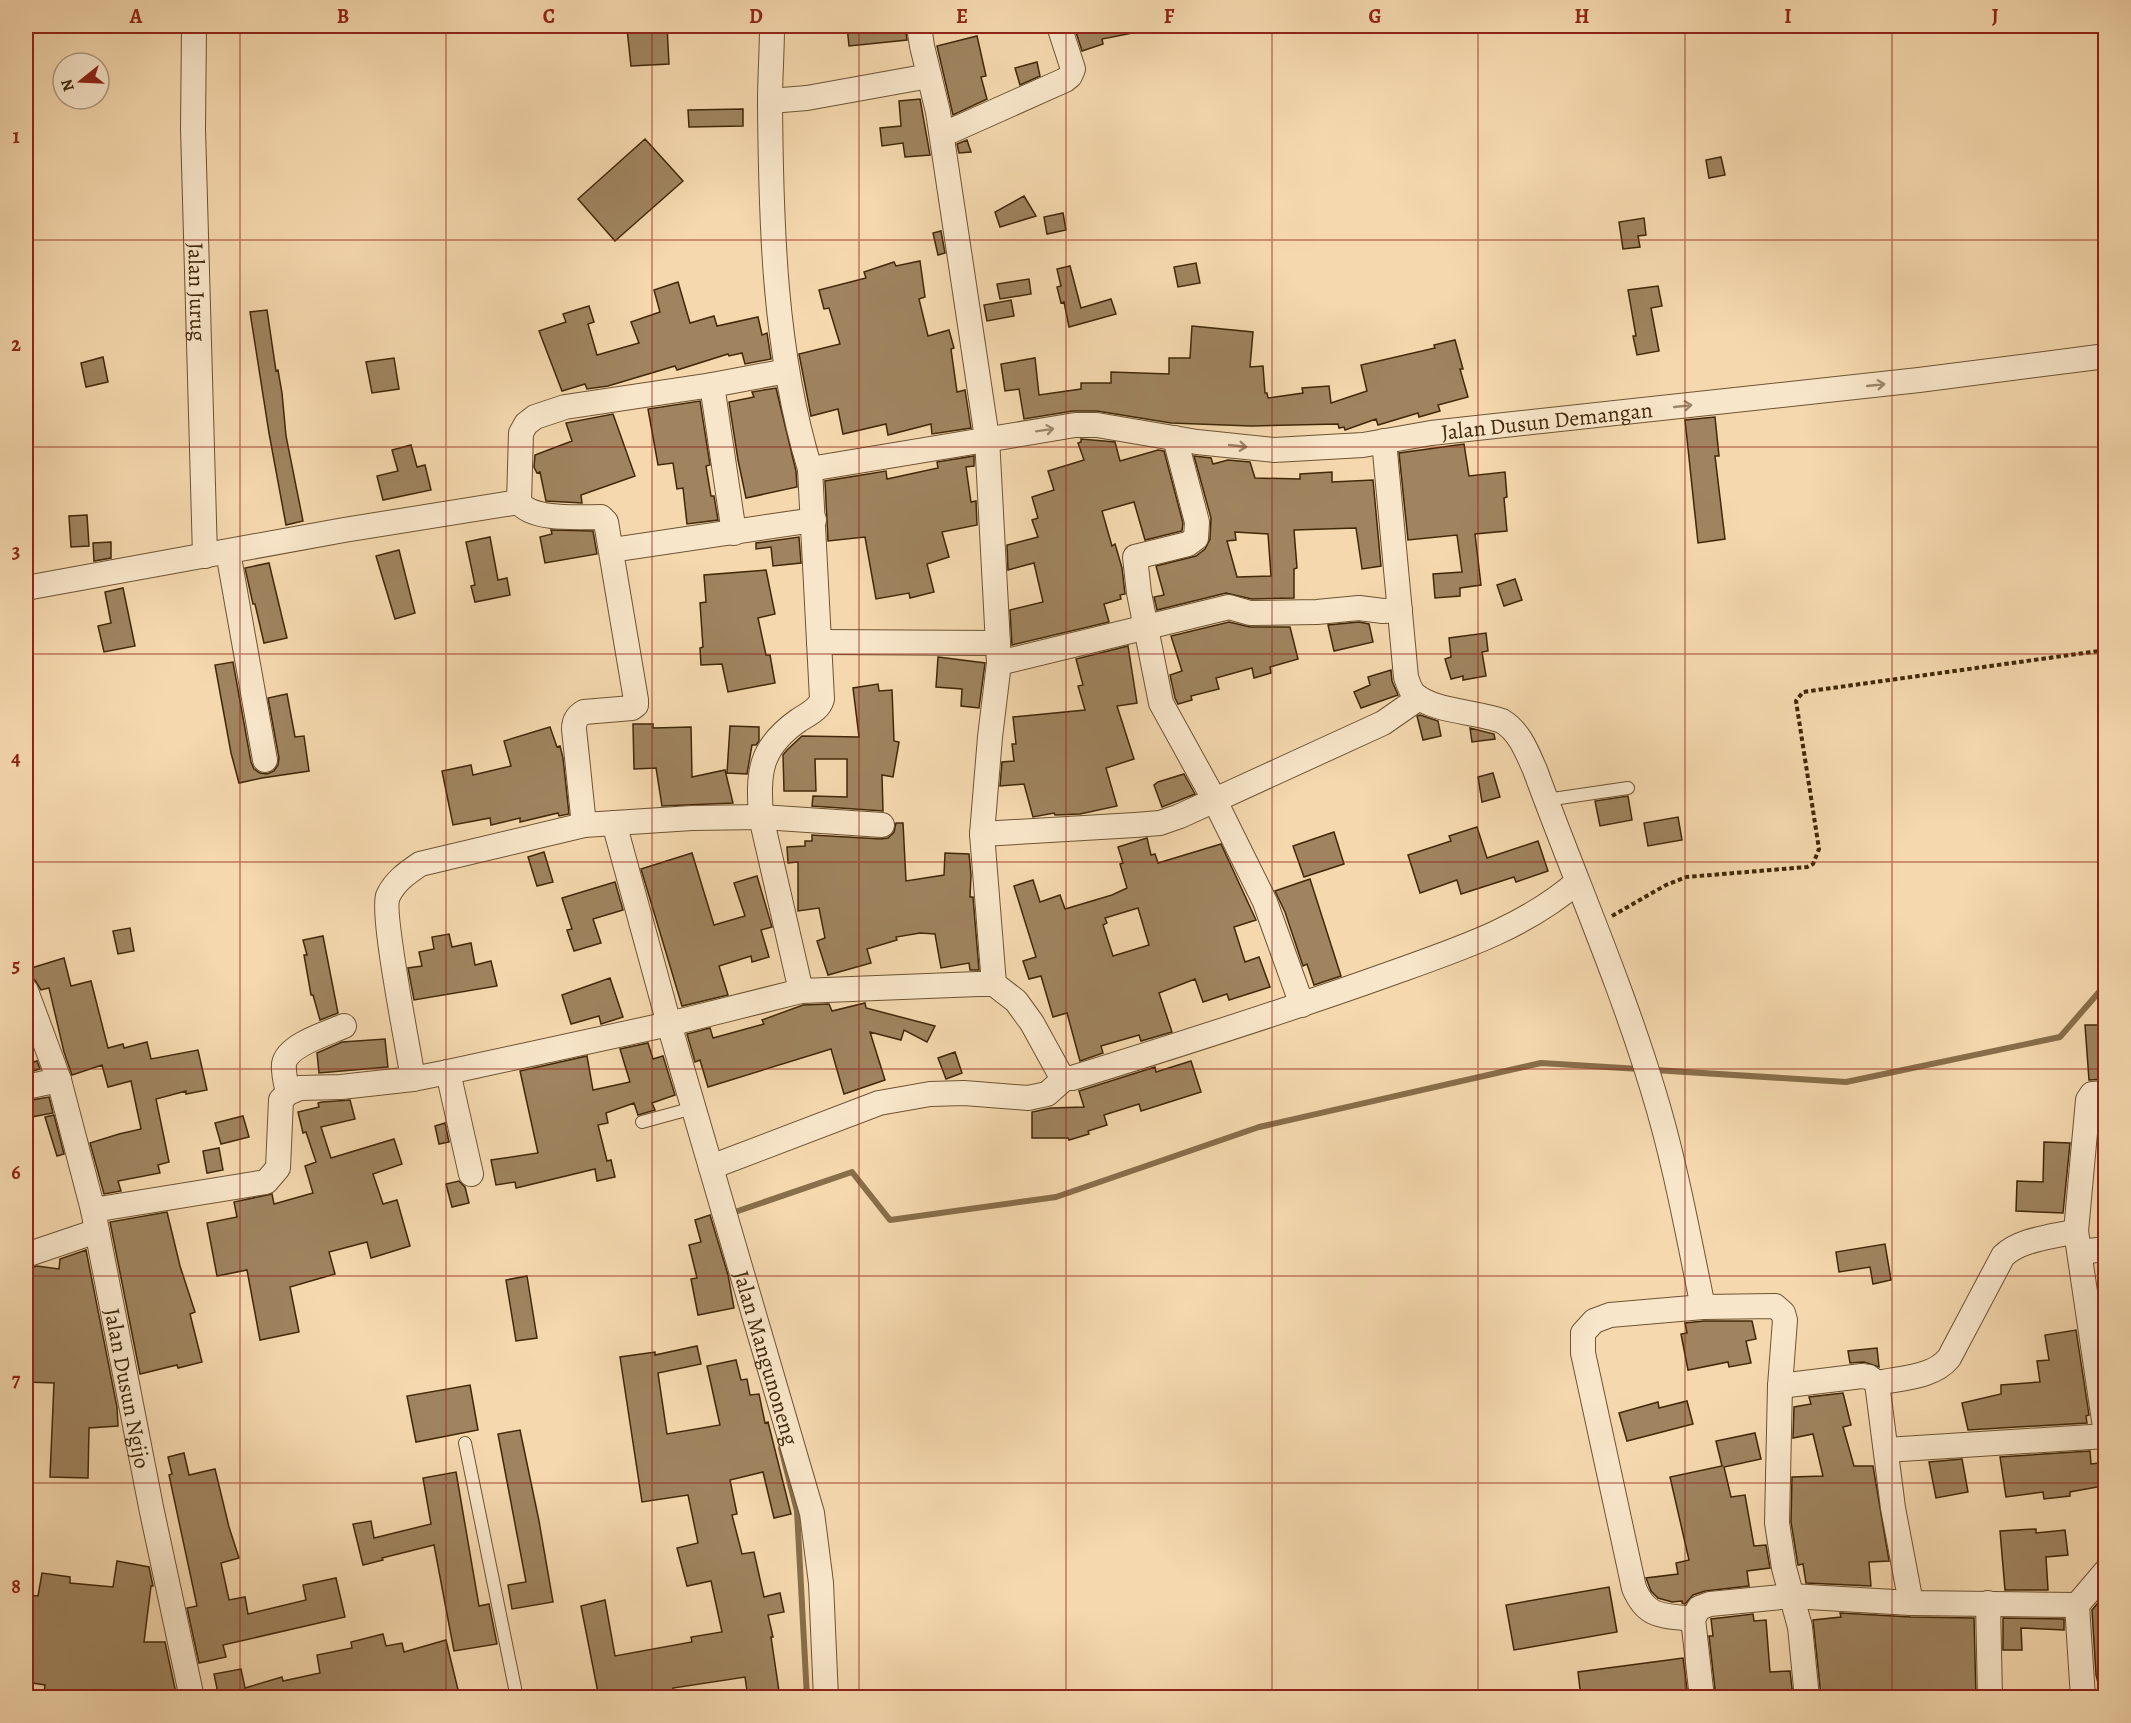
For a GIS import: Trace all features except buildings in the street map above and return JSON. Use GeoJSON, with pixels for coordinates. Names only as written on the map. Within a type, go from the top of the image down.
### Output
{"type":"FeatureCollection","features":[{"type":"Feature","properties":{"kind":"street","name":"Jalan Jurug"},"geometry":{"type":"LineString","coordinates":[[194,26],[193,129],[217,554],[265,760]]}},
{"type":"Feature","properties":{"kind":"street"},"geometry":{"type":"LineString","coordinates":[[772,26],[770,101],[778,309],[787,371],[810,469],[822,699],[818,708],[777,738],[761,766],[759,788],[761,817],[801,991]]}},
{"type":"Feature","properties":{"kind":"street"},"geometry":{"type":"LineString","coordinates":[[919,26],[942,135],[987,438],[999,653],[982,834],[994,984]]}},
{"type":"Feature","properties":{"kind":"street"},"geometry":{"type":"LineString","coordinates":[[942,135],[1065,81],[1073,69],[1059,26]]}},
{"type":"Feature","properties":{"kind":"street"},"geometry":{"type":"LineString","coordinates":[[770,101],[807,98],[929,76]]}},
{"type":"Feature","properties":{"kind":"street","name":"Jalan Dusun Demangan"},"geometry":{"type":"LineString","coordinates":[[810,469],[1076,425],[1097,425],[1174,438],[1274,450],[1364,445],[1431,433],[1918,380],[2106,356]]}},
{"type":"Feature","properties":{"kind":"street"},"geometry":{"type":"LineString","coordinates":[[584,825],[575,720],[584,712],[632,708],[636,705],[612,550],[604,519],[538,514],[524,509],[519,502],[521,433],[526,424],[535,417],[565,407],[712,385],[787,371]]}},
{"type":"Feature","properties":{"kind":"street"},"geometry":{"type":"LineString","coordinates":[[712,385],[734,533]]}},
{"type":"Feature","properties":{"kind":"street"},"geometry":{"type":"LineString","coordinates":[[1174,438],[1198,530],[1196,538],[1188,544],[1135,557],[1145,627],[1161,703],[1214,799],[1265,902],[1302,1005]]}},
{"type":"Feature","properties":{"kind":"street"},"geometry":{"type":"LineString","coordinates":[[1384,441],[1406,677],[1412,692],[1419,698],[1431,704],[1493,718],[1510,726],[1523,743],[1639,1045],[1654,1093],[1684,1215],[1703,1307]]}},
{"type":"Feature","properties":{"kind":"street"},"geometry":{"type":"LineString","coordinates":[[26,588],[344,530],[519,502]]}},
{"type":"Feature","properties":{"kind":"street"},"geometry":{"type":"LineString","coordinates":[[612,550],[814,520]]}},
{"type":"Feature","properties":{"kind":"street"},"geometry":{"type":"LineString","coordinates":[[819,642],[999,653],[1145,627],[1229,607],[1250,613],[1317,612],[1359,608],[1383,611],[1400,610]]}},
{"type":"Feature","properties":{"kind":"street"},"geometry":{"type":"LineString","coordinates":[[982,834],[1160,823],[1383,723],[1419,698]]}},
{"type":"Feature","properties":{"kind":"street"},"geometry":{"type":"LineString","coordinates":[[413,1079],[388,928],[387,898],[399,879],[420,864],[584,825],[692,818],[761,817],[882,825]]}},
{"type":"Feature","properties":{"kind":"street","name":"Jalan Mangunoneng"},"geometry":{"type":"LineString","coordinates":[[614,823],[693,1108],[732,1234],[761,1361],[812,1513],[821,1584],[826,1698]]}},
{"type":"Feature","properties":{"kind":"street"},"geometry":{"type":"LineString","coordinates":[[26,1255],[95,1221],[266,1182],[278,1168],[281,1100],[288,1093],[300,1088],[341,1087],[413,1079],[669,1024],[801,991],[950,984],[994,984],[1016,1001],[1032,1023],[1059,1074],[1065,1078],[1072,1078],[1302,1005],[1467,946],[1537,912],[1577,882]]}},
{"type":"Feature","properties":{"kind":"street","name":"Jalan Dusun Ngijo"},"geometry":{"type":"LineString","coordinates":[[26,991],[59,1080],[95,1221],[152,1512],[192,1698]]}},
{"type":"Feature","properties":{"kind":"street"},"geometry":{"type":"LineString","coordinates":[[288,1093],[284,1072],[285,1061],[291,1052],[304,1043],[344,1026]]}},
{"type":"Feature","properties":{"kind":"street"},"geometry":{"type":"LineString","coordinates":[[448,1072],[471,1174]]}},
{"type":"Feature","properties":{"kind":"street"},"geometry":{"type":"LineString","coordinates":[[711,1167],[879,1103],[930,1094],[964,1093],[1028,1098],[1047,1094],[1065,1078]]}},
{"type":"Feature","properties":{"kind":"street"},"geometry":{"type":"LineString","coordinates":[[26,1087],[59,1080]]}},
{"type":"Feature","properties":{"kind":"street"},"geometry":{"type":"LineString","coordinates":[[1886,1450],[2106,1435],[2085,1304],[2078,1241],[2088,1100],[2092,1094],[2106,1093]]}},
{"type":"Feature","properties":{"kind":"street"},"geometry":{"type":"LineString","coordinates":[[1877,1383],[1928,1373],[1940,1367],[1949,1358],[2003,1256],[2009,1250],[2022,1244],[2078,1241],[2106,1249]]}},
{"type":"Feature","properties":{"kind":"street"},"geometry":{"type":"LineString","coordinates":[[1693,1619],[1656,1614],[1646,1609],[1634,1588],[1583,1353],[1583,1333],[1594,1321],[1610,1315],[1703,1307],[1775,1306],[1785,1320],[1780,1386],[1777,1523],[1784,1568],[1800,1627],[1807,1698]]}},
{"type":"Feature","properties":{"kind":"street"},"geometry":{"type":"LineString","coordinates":[[1780,1386],[1862,1376],[1869,1377],[1877,1383],[1893,1508],[1911,1603]]}},
{"type":"Feature","properties":{"kind":"street"},"geometry":{"type":"LineString","coordinates":[[2083,1698],[2077,1605],[2106,1571]]}},
{"type":"Feature","properties":{"kind":"street"},"geometry":{"type":"LineString","coordinates":[[1702,1698],[1693,1619],[1699,1608],[1710,1604],[1791,1596],[1911,1603],[2077,1605]]}},
{"type":"Feature","properties":{"kind":"street"},"geometry":{"type":"LineString","coordinates":[[1988,1603],[1990,1698]]}},
{"type":"Feature","properties":{"kind":"lane"},"geometry":{"type":"LineString","coordinates":[[1546,800],[1628,788]]}},
{"type":"Feature","properties":{"kind":"lane"},"geometry":{"type":"LineString","coordinates":[[642,1122],[693,1108]]}},
{"type":"Feature","properties":{"kind":"lane"},"geometry":{"type":"LineString","coordinates":[[465,1443],[517,1698]]}},
{"type":"Feature","properties":{"kind":"path"},"geometry":{"type":"LineString","coordinates":[[1595,927],[1638,900],[1686,877],[1807,867],[1813,864],[1819,849],[1796,701],[1803,692],[2106,650]]}},
{"type":"Feature","properties":{"kind":"waterway"},"geometry":{"type":"LineString","coordinates":[[1654,1070],[1846,1082],[2060,1037],[2106,984]]}},
{"type":"Feature","properties":{"kind":"waterway"},"geometry":{"type":"LineString","coordinates":[[729,1214],[852,1172],[890,1220],[1056,1197],[1259,1127],[1541,1063],[1640,1069]]}},
{"type":"Feature","properties":{"kind":"waterway"},"geometry":{"type":"LineString","coordinates":[[781,1448],[797,1511],[807,1698]]}}]}
